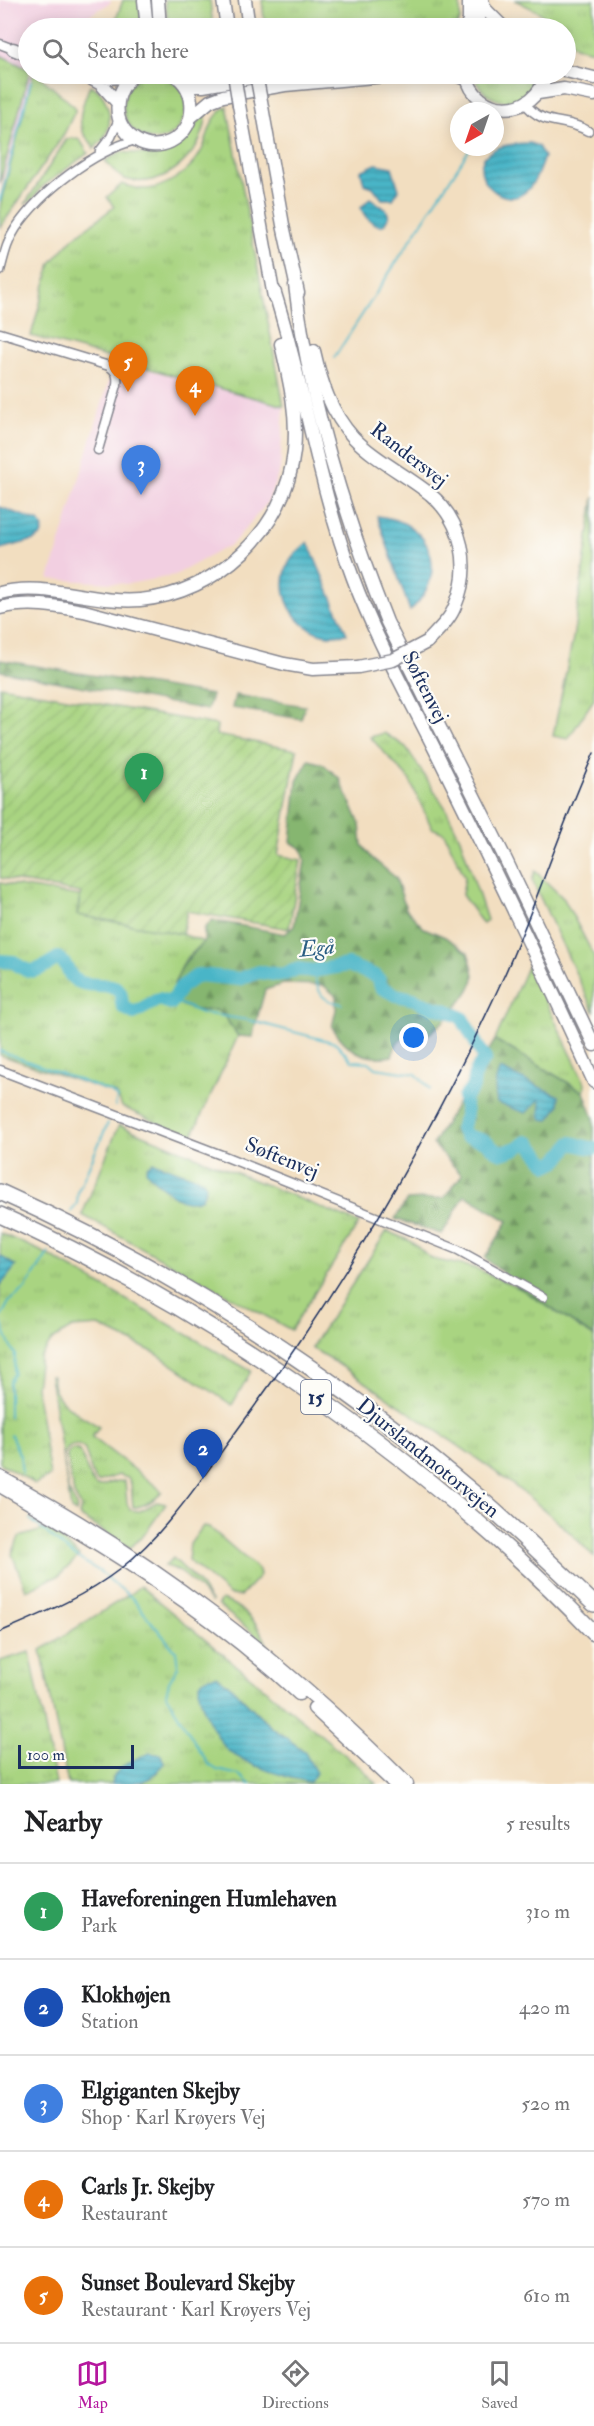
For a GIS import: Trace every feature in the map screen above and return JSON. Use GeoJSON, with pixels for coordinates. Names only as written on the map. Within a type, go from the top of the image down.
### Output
{"type":"FeatureCollection","features":[{"type":"Feature","properties":{"kind":"highway","name":"Djurslandmotorvejen"},"geometry":{"type":"LineString","coordinates":[[0,1192],[152,1269],[310,1368],[386,1423],[473,1492],[594,1604]]}},
{"type":"Feature","properties":{"kind":"highway","name":"Djurslandmotorvejen"},"geometry":{"type":"LineString","coordinates":[[0,1215],[141,1287],[222,1336],[323,1403],[433,1485],[518,1560],[594,1633]]}},
{"type":"Feature","properties":{"kind":"main road"},"geometry":{"type":"LineString","coordinates":[[144,0],[146,18]]}},
{"type":"Feature","properties":{"kind":"main road"},"geometry":{"type":"LineString","coordinates":[[158,0],[159,18]]}},
{"type":"Feature","properties":{"kind":"main road"},"geometry":{"type":"LineString","coordinates":[[223,0],[226,18]]}},
{"type":"Feature","properties":{"kind":"main road"},"geometry":{"type":"LineString","coordinates":[[245,0],[248,18]]}},
{"type":"Feature","properties":{"kind":"main road"},"geometry":{"type":"LineString","coordinates":[[469,18],[472,0]]}},
{"type":"Feature","properties":{"kind":"main road"},"geometry":{"type":"LineString","coordinates":[[472,0],[479,18]]}},
{"type":"Feature","properties":{"kind":"main road"},"geometry":{"type":"LineString","coordinates":[[482,0],[492,18]]}},
{"type":"Feature","properties":{"kind":"main road"},"geometry":{"type":"LineString","coordinates":[[13,49],[18,51]]}},
{"type":"Feature","properties":{"kind":"main road"},"geometry":{"type":"LineString","coordinates":[[576,74],[594,78]]}},
{"type":"Feature","properties":{"kind":"main road"},"geometry":{"type":"LineString","coordinates":[[101,84],[117,102]]}},
{"type":"Feature","properties":{"kind":"main road"},"geometry":{"type":"LineString","coordinates":[[125,84],[117,102],[119,119],[126,131],[136,140],[149,145],[162,145],[172,142],[182,134],[191,117],[210,101],[223,96],[296,84]]}},
{"type":"Feature","properties":{"kind":"main road"},"geometry":{"type":"LineString","coordinates":[[189,84],[191,117]]}},
{"type":"Feature","properties":{"kind":"main road"},"geometry":{"type":"LineString","coordinates":[[0,593],[43,590],[114,600],[140,600],[168,595],[199,584],[228,567],[256,540],[276,511],[288,481],[294,452],[295,415],[239,105],[238,84]]}},
{"type":"Feature","properties":{"kind":"main road","name":"Randersvej"},"geometry":{"type":"LineString","coordinates":[[0,608],[51,604],[284,664],[313,669],[358,667],[393,660],[427,642],[442,627],[455,608],[463,583],[465,559],[458,534],[447,512],[432,496],[366,449],[345,427],[336,415],[319,374],[296,285],[258,84]]}},
{"type":"Feature","properties":{"kind":"main road"},"geometry":{"type":"LineString","coordinates":[[470,84],[481,99],[502,108],[525,103],[538,93],[564,89],[594,95]]}},
{"type":"Feature","properties":{"kind":"main road"},"geometry":{"type":"LineString","coordinates":[[538,93],[542,84]]}},
{"type":"Feature","properties":{"kind":"main road","name":"Søftenvej"},"geometry":{"type":"LineString","coordinates":[[296,285],[300,329],[341,493],[352,532],[379,602],[392,633],[511,870],[594,1045]]}},
{"type":"Feature","properties":{"kind":"main road","name":"Søftenvej"},"geometry":{"type":"LineString","coordinates":[[274,290],[335,528],[353,579],[375,630],[493,867],[594,1082]]}},
{"type":"Feature","properties":{"kind":"main road"},"geometry":{"type":"LineString","coordinates":[[0,1477],[75,1519],[189,1594],[297,1681],[407,1784]]}},
{"type":"Feature","properties":{"kind":"main road"},"geometry":{"type":"LineString","coordinates":[[0,1486],[118,1556],[185,1602],[293,1688],[395,1784]]}},
{"type":"Feature","properties":{"kind":"street"},"geometry":{"type":"LineString","coordinates":[[0,44],[13,49]]}},
{"type":"Feature","properties":{"kind":"street"},"geometry":{"type":"LineString","coordinates":[[525,103],[532,113],[553,123],[570,122],[588,131]]}},
{"type":"Feature","properties":{"kind":"street"},"geometry":{"type":"LineString","coordinates":[[0,272],[8,243],[17,226],[47,193],[93,158],[106,145],[119,119]]}},
{"type":"Feature","properties":{"kind":"street"},"geometry":{"type":"LineString","coordinates":[[93,158],[111,148],[136,140]]}},
{"type":"Feature","properties":{"kind":"street"},"geometry":{"type":"LineString","coordinates":[[0,333],[114,369],[117,374],[117,385],[98,450]]}},
{"type":"Feature","properties":{"kind":"street","name":"Søftenvej"},"geometry":{"type":"LineString","coordinates":[[0,1070],[225,1156],[458,1250],[543,1297]]}},
{"type":"Feature","properties":{"kind":"shaded area"},"geometry":{"type":"Polygon","coordinates":[[[0,0],[111,0],[110,3],[85,18],[18,18],[18,84],[31,84],[0,188],[0,0]]]}},
{"type":"Feature","properties":{"kind":"shaded area"},"geometry":{"type":"Polygon","coordinates":[[[115,361],[284,406],[280,469],[268,502],[232,544],[175,575],[128,584],[49,579],[115,361]]]}},
{"type":"Feature","properties":{"kind":"green space"},"geometry":{"type":"Polygon","coordinates":[[[123,0],[140,0],[141,18],[117,18],[123,0]]]}},
{"type":"Feature","properties":{"kind":"green space"},"geometry":{"type":"Polygon","coordinates":[[[165,0],[210,0],[212,18],[168,18],[165,0]]]}},
{"type":"Feature","properties":{"kind":"green space"},"geometry":{"type":"Polygon","coordinates":[[[262,0],[460,0],[460,18],[264,18],[262,0]]]}},
{"type":"Feature","properties":{"kind":"green space"},"geometry":{"type":"Polygon","coordinates":[[[515,0],[594,0],[594,51],[576,47],[576,18],[545,18],[539,12],[515,0]]]}},
{"type":"Feature","properties":{"kind":"green space"},"geometry":{"type":"Polygon","coordinates":[[[0,55],[18,64],[18,84],[26,84],[0,183],[0,55]]]}},
{"type":"Feature","properties":{"kind":"green space"},"geometry":{"type":"Polygon","coordinates":[[[30,84],[49,84],[75,107],[75,111],[63,136],[0,228],[0,206],[30,84]]]}},
{"type":"Feature","properties":{"kind":"green space"},"geometry":{"type":"Polygon","coordinates":[[[131,84],[178,85],[186,98],[186,107],[184,117],[176,130],[166,138],[154,139],[143,136],[133,129],[126,119],[124,106],[131,84]]]}},
{"type":"Feature","properties":{"kind":"green space"},"geometry":{"type":"Polygon","coordinates":[[[478,84],[535,84],[527,95],[507,102],[497,100],[478,84]]]}},
{"type":"Feature","properties":{"kind":"green space"},"geometry":{"type":"Polygon","coordinates":[[[90,85],[101,93],[109,113],[106,134],[94,149],[83,132],[80,120],[90,85]]]}},
{"type":"Feature","properties":{"kind":"green space"},"geometry":{"type":"Polygon","coordinates":[[[227,106],[284,406],[31,336],[51,263],[73,238],[114,207],[107,197],[122,184],[141,189],[150,188],[168,183],[184,172],[202,150],[216,116],[227,106]]]}},
{"type":"Feature","properties":{"kind":"green space"},"geometry":{"type":"Polygon","coordinates":[[[206,111],[205,125],[192,153],[169,173],[155,179],[140,181],[125,179],[105,161],[120,152],[156,155],[171,151],[183,142],[206,111]]]}},
{"type":"Feature","properties":{"kind":"green space"},"geometry":{"type":"Polygon","coordinates":[[[73,138],[80,140],[88,153],[42,187],[32,200],[25,204],[66,140],[73,138]]]}},
{"type":"Feature","properties":{"kind":"green space"},"geometry":{"type":"Polygon","coordinates":[[[594,497],[594,699],[568,739],[553,736],[573,638],[594,497]]]}},
{"type":"Feature","properties":{"kind":"green space"},"geometry":{"type":"Polygon","coordinates":[[[0,660],[212,695],[207,710],[0,671],[0,660]]]}},
{"type":"Feature","properties":{"kind":"green space"},"geometry":{"type":"Polygon","coordinates":[[[0,686],[217,725],[216,735],[297,750],[278,855],[301,860],[289,929],[187,911],[182,934],[77,915],[81,893],[0,878],[0,686]]]}},
{"type":"Feature","properties":{"kind":"green space"},"geometry":{"type":"Polygon","coordinates":[[[235,695],[305,706],[301,719],[232,708],[235,695]]]}},
{"type":"Feature","properties":{"kind":"green space"},"geometry":{"type":"Polygon","coordinates":[[[384,733],[406,747],[445,807],[460,838],[487,920],[483,924],[462,895],[465,877],[444,833],[432,828],[409,779],[370,737],[384,733]]]}},
{"type":"Feature","properties":{"kind":"green space"},"geometry":{"type":"Polygon","coordinates":[[[309,760],[323,764],[339,778],[360,824],[362,845],[372,858],[396,878],[406,909],[424,928],[445,937],[468,953],[473,968],[474,977],[468,992],[453,1011],[428,1034],[422,1037],[408,1035],[397,1043],[392,1056],[365,1055],[350,1048],[344,1042],[332,1027],[336,996],[323,985],[283,984],[265,990],[252,1037],[238,1036],[224,1016],[216,1010],[188,1008],[173,999],[179,974],[204,942],[204,929],[212,920],[285,934],[294,926],[305,860],[302,849],[291,842],[297,781],[309,760]]]}},
{"type":"Feature","properties":{"kind":"green space"},"geometry":{"type":"Polygon","coordinates":[[[535,871],[564,899],[594,956],[594,1012],[532,880],[535,871]]]}},
{"type":"Feature","properties":{"kind":"green space"},"geometry":{"type":"Polygon","coordinates":[[[0,883],[80,896],[77,915],[182,934],[204,942],[185,960],[174,984],[201,1011],[216,1010],[224,1016],[238,1036],[191,1138],[122,1107],[117,1094],[0,1055],[0,883]]]}},
{"type":"Feature","properties":{"kind":"green space"},"geometry":{"type":"Polygon","coordinates":[[[528,965],[586,1085],[584,1092],[495,1040],[528,965]]]}},
{"type":"Feature","properties":{"kind":"green space"},"geometry":{"type":"Polygon","coordinates":[[[495,1040],[584,1092],[594,1119],[594,1337],[523,1290],[485,1258],[508,1221],[465,1195],[442,1234],[395,1219],[407,1200],[444,1198],[462,1175],[433,1144],[495,1040]]]}},
{"type":"Feature","properties":{"kind":"green space"},"geometry":{"type":"Polygon","coordinates":[[[119,1125],[359,1223],[291,1330],[82,1215],[119,1125]]]}},
{"type":"Feature","properties":{"kind":"green space"},"geometry":{"type":"Polygon","coordinates":[[[387,1231],[410,1241],[432,1259],[475,1268],[523,1290],[594,1337],[594,1557],[551,1515],[503,1477],[358,1377],[311,1348],[387,1231]]]}},
{"type":"Feature","properties":{"kind":"green space"},"geometry":{"type":"Polygon","coordinates":[[[0,1233],[43,1252],[251,1371],[232,1405],[155,1353],[99,1326],[72,1328],[52,1340],[40,1357],[36,1387],[50,1476],[35,1484],[0,1463],[0,1233]]]}},
{"type":"Feature","properties":{"kind":"green space"},"geometry":{"type":"Polygon","coordinates":[[[50,1376],[53,1376],[53,1385],[61,1400],[99,1427],[92,1437],[156,1486],[162,1492],[160,1495],[144,1505],[133,1507],[131,1484],[128,1478],[119,1475],[98,1482],[94,1479],[85,1450],[79,1446],[73,1446],[63,1454],[68,1490],[77,1507],[76,1513],[71,1510],[50,1376]]]}},
{"type":"Feature","properties":{"kind":"green space"},"geometry":{"type":"Polygon","coordinates":[[[72,1449],[80,1451],[91,1480],[96,1486],[125,1481],[130,1510],[140,1511],[157,1502],[166,1504],[144,1535],[130,1548],[79,1516],[81,1507],[74,1494],[67,1458],[67,1454],[72,1449]]]}},
{"type":"Feature","properties":{"kind":"green space"},"geometry":{"type":"Polygon","coordinates":[[[203,1526],[209,1527],[259,1570],[260,1575],[241,1596],[229,1595],[188,1560],[190,1544],[203,1526]]]}},
{"type":"Feature","properties":{"kind":"green space"},"geometry":{"type":"Polygon","coordinates":[[[49,1528],[79,1556],[60,1575],[26,1590],[12,1554],[19,1537],[49,1528]]]}},
{"type":"Feature","properties":{"kind":"green space"},"geometry":{"type":"Polygon","coordinates":[[[173,1558],[198,1582],[212,1603],[185,1575],[165,1566],[173,1558]]]}},
{"type":"Feature","properties":{"kind":"green space"},"geometry":{"type":"Polygon","coordinates":[[[140,1586],[361,1768],[377,1784],[141,1784],[159,1772],[112,1782],[112,1784],[68,1784],[41,1650],[140,1586]],[[228,1684],[232,1754],[287,1777],[310,1781],[304,1751],[270,1726],[228,1684]]]}},
{"type":"Feature","properties":{"kind":"green space"},"geometry":{"type":"Polygon","coordinates":[[[221,1600],[236,1606],[249,1616],[267,1644],[218,1605],[221,1600]]]}},
{"type":"Feature","properties":{"kind":"green space"},"geometry":{"type":"Polygon","coordinates":[[[30,1652],[56,1784],[0,1784],[0,1661],[30,1652]]]}},
{"type":"Feature","properties":{"kind":"water"},"geometry":{"type":"Polygon","coordinates":[[[530,143],[538,146],[544,157],[537,176],[528,190],[512,197],[500,194],[490,187],[483,176],[482,165],[487,156],[504,156],[504,146],[530,143]]]}},
{"type":"Feature","properties":{"kind":"water"},"geometry":{"type":"Polygon","coordinates":[[[376,164],[392,167],[399,190],[393,199],[382,199],[373,187],[364,184],[361,171],[376,164]]]}},
{"type":"Feature","properties":{"kind":"water"},"geometry":{"type":"Polygon","coordinates":[[[370,198],[386,209],[389,216],[385,224],[380,226],[364,214],[361,208],[370,198]]]}},
{"type":"Feature","properties":{"kind":"water"},"geometry":{"type":"Polygon","coordinates":[[[0,507],[40,522],[43,529],[41,536],[0,549],[0,507]]]}},
{"type":"Feature","properties":{"kind":"water"},"geometry":{"type":"Polygon","coordinates":[[[377,516],[396,520],[411,528],[422,538],[430,551],[432,566],[430,581],[423,596],[410,611],[377,516]]]}},
{"type":"Feature","properties":{"kind":"water"},"geometry":{"type":"Polygon","coordinates":[[[308,542],[347,634],[328,635],[307,627],[292,611],[287,601],[284,578],[287,567],[293,556],[308,542]]]}},
{"type":"Feature","properties":{"kind":"water"},"geometry":{"type":"Polygon","coordinates":[[[500,1069],[559,1096],[559,1105],[549,1120],[542,1119],[539,1100],[526,1113],[497,1103],[495,1086],[500,1069]]]}},
{"type":"Feature","properties":{"kind":"water"},"geometry":{"type":"Polygon","coordinates":[[[153,1162],[203,1180],[206,1186],[202,1198],[185,1201],[168,1192],[146,1170],[153,1162]]]}},
{"type":"Feature","properties":{"kind":"water"},"geometry":{"type":"Polygon","coordinates":[[[0,1256],[16,1266],[0,1286],[0,1256]]]}},
{"type":"Feature","properties":{"kind":"water"},"geometry":{"type":"Polygon","coordinates":[[[216,1676],[228,1684],[270,1726],[304,1751],[316,1773],[310,1782],[259,1767],[226,1749],[209,1721],[199,1690],[203,1680],[216,1676]]]}},
{"type":"Feature","properties":{"kind":"water"},"geometry":{"type":"Polygon","coordinates":[[[150,1753],[161,1755],[164,1763],[154,1775],[136,1783],[112,1784],[116,1772],[150,1753]]]}},
{"type":"Feature","properties":{"kind":"waterway"},"geometry":{"type":"LineString","coordinates":[[0,201],[30,84]]}},
{"type":"Feature","properties":{"kind":"waterway"},"geometry":{"type":"LineString","coordinates":[[334,358],[465,156]]}},
{"type":"Feature","properties":{"kind":"waterway","name":"Egå"},"geometry":{"type":"LineString","coordinates":[[0,961],[14,962],[31,971],[58,958],[77,981],[117,988],[121,994],[123,1007],[134,1013],[159,999],[171,1003],[181,987],[198,975],[239,979],[259,972],[281,975],[299,969],[312,971],[348,965],[376,976],[381,987],[396,995],[414,999],[462,1018],[485,1059],[479,1065],[473,1087],[464,1098],[466,1113],[461,1129],[466,1136],[485,1141],[502,1153],[526,1142],[530,1143],[548,1165],[558,1160],[571,1143],[594,1148]]}},
{"type":"Feature","properties":{"kind":"waterway"},"geometry":{"type":"LineString","coordinates":[[312,971],[321,994],[328,1000],[342,1004]]}},
{"type":"Feature","properties":{"kind":"waterway"},"geometry":{"type":"LineString","coordinates":[[173,1001],[202,1013],[248,1020],[336,1043],[352,1061],[369,1062],[376,1068],[416,1074],[430,1089]]}},
{"type":"Feature","properties":{"kind":"waterway"},"geometry":{"type":"LineString","coordinates":[[0,1051],[111,1092],[117,1098],[115,1106]]}},
{"type":"Feature","properties":{"kind":"waterway"},"geometry":{"type":"LineString","coordinates":[[71,1212],[77,1203],[78,1191],[108,1123]]}},
{"type":"Feature","properties":{"kind":"waterway"},"geometry":{"type":"LineString","coordinates":[[9,1417],[9,1382],[14,1373],[15,1354],[0,1319],[9,1302],[25,1289],[49,1252]]}},
{"type":"Feature","properties":{"kind":"waterway"},"geometry":{"type":"LineString","coordinates":[[11,1435],[20,1456],[22,1473]]}},
{"type":"Feature","properties":{"kind":"waterway"},"geometry":{"type":"LineString","coordinates":[[30,1519],[73,1555],[99,1571],[132,1598],[176,1652],[178,1667],[169,1682],[166,1695],[208,1764],[217,1770],[239,1775],[250,1784]]}},
{"type":"Feature","properties":{"kind":"tram line"},"geometry":{"type":"LineString","coordinates":[[0,1632],[77,1596],[106,1579],[138,1553],[188,1498],[319,1313],[418,1148],[477,1034],[516,948],[594,753]]}},
{"type":"Feature","properties":{"kind":"place","name":"Sunset Boulevard Skejby"},"geometry":{"type":"Point","coordinates":[128,392]}},
{"type":"Feature","properties":{"kind":"place","name":"Carls Jr. Skejby"},"geometry":{"type":"Point","coordinates":[195,416]}},
{"type":"Feature","properties":{"kind":"place","name":"Elgiganten Skejby"},"geometry":{"type":"Point","coordinates":[141,495]}},
{"type":"Feature","properties":{"kind":"place","name":"Haveforeningen Humlehaven"},"geometry":{"type":"Point","coordinates":[144,803]}},
{"type":"Feature","properties":{"kind":"place","name":"Klokhøjen"},"geometry":{"type":"Point","coordinates":[203,1479]}}]}
